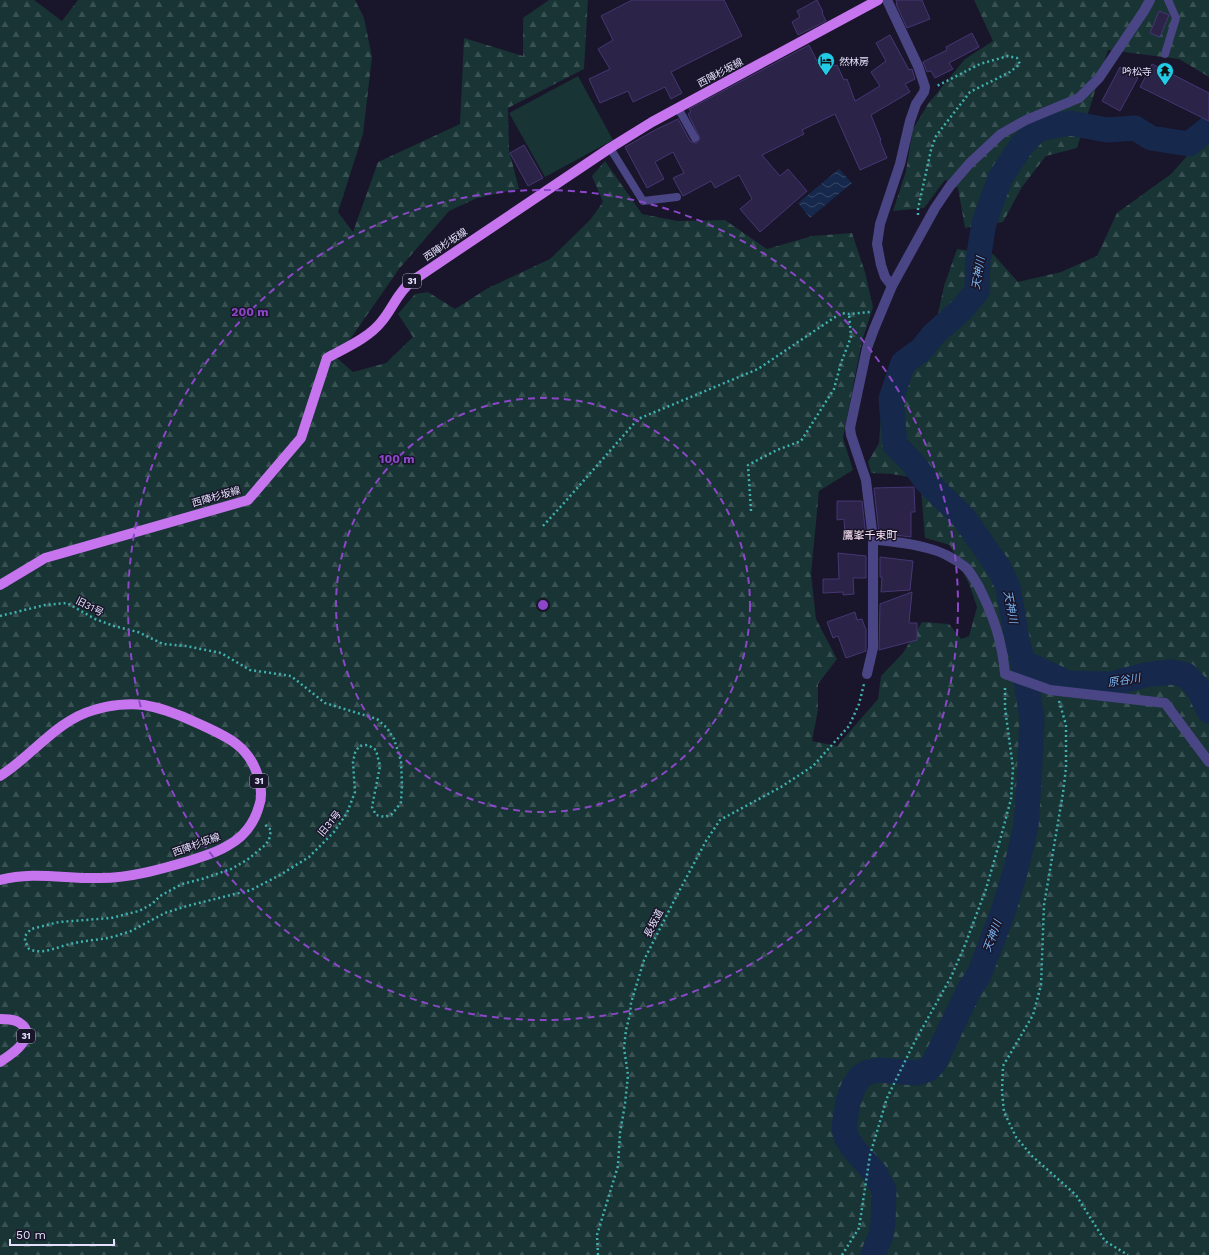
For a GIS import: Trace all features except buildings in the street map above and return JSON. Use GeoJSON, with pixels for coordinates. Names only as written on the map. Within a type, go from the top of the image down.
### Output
{"type":"FeatureCollection","features":[{"type":"Feature","properties":{"kind":"main road","name":"西陣杉坂線"},"geometry":{"type":"LineString","coordinates":[[0,584],[45,558],[248,500],[301,438],[327,358],[368,334],[382,322],[403,288],[610,148],[652,122],[878,0]]}},
{"type":"Feature","properties":{"kind":"main road","name":"西陣杉坂線"},"geometry":{"type":"LineString","coordinates":[[0,776],[72,719],[94,710],[117,706],[143,705],[171,711],[230,738],[248,754],[254,765],[260,782],[262,798],[258,811],[241,837],[226,847],[187,861],[136,875],[99,878],[35,876],[0,880]]}},
{"type":"Feature","properties":{"kind":"main road","name":"31"},"geometry":{"type":"LineString","coordinates":[[0,1019],[15,1020],[20,1022],[24,1025],[27,1032],[20,1046],[0,1062]]}},
{"type":"Feature","properties":{"kind":"street"},"geometry":{"type":"LineString","coordinates":[[887,0],[918,66],[925,87],[910,120],[900,164],[880,224],[877,244],[881,265],[892,286]]}},
{"type":"Feature","properties":{"kind":"street"},"geometry":{"type":"LineString","coordinates":[[867,674],[872,648],[873,539],[866,480],[850,428],[867,348],[892,286],[934,208],[969,164],[1001,134],[1026,120],[1079,98],[1100,78],[1150,0]]}},
{"type":"Feature","properties":{"kind":"street"},"geometry":{"type":"LineString","coordinates":[[873,539],[928,548],[951,558],[966,568],[989,607],[994,620],[1003,652],[1005,674],[1053,691],[1165,703],[1209,762]]}},
{"type":"Feature","properties":{"kind":"lane"},"geometry":{"type":"LineString","coordinates":[[1165,54],[1176,18],[1168,0]]}},
{"type":"Feature","properties":{"kind":"lane"},"geometry":{"type":"LineString","coordinates":[[678,108],[695,138]]}},
{"type":"Feature","properties":{"kind":"lane"},"geometry":{"type":"LineString","coordinates":[[610,148],[643,201],[677,197]]}},
{"type":"Feature","properties":{"kind":"path"},"geometry":{"type":"LineString","coordinates":[[918,216],[918,209],[931,150],[936,136],[970,92],[1010,72],[1020,64],[1017,58],[1008,56],[980,64],[936,87],[925,87]]}},
{"type":"Feature","properties":{"kind":"path"},"geometry":{"type":"LineString","coordinates":[[543,526],[638,419],[758,369],[841,314],[882,310]]}},
{"type":"Feature","properties":{"kind":"path"},"geometry":{"type":"LineString","coordinates":[[751,511],[748,465],[777,450],[801,441],[834,389],[850,337],[849,314]]}},
{"type":"Feature","properties":{"kind":"path","name":"旧31号"},"geometry":{"type":"LineString","coordinates":[[0,616],[45,605],[67,603],[95,619],[114,626],[138,632],[162,644],[186,646],[221,653],[250,670],[291,676],[325,703],[377,719],[387,728],[394,739],[401,761],[401,802],[392,814],[385,817],[376,815],[372,807],[380,766],[376,750],[368,745],[359,746],[355,753],[353,762],[355,792],[347,813],[334,832],[309,857],[280,875],[251,890],[165,913],[129,932],[124,932],[117,936],[73,943],[46,951],[38,952],[30,949],[24,936],[31,929],[59,922],[111,918],[139,911],[152,904],[160,896],[182,884],[231,869],[247,860],[269,840],[271,830],[264,823],[252,822]]}},
{"type":"Feature","properties":{"kind":"path","name":"長坂道"},"geometry":{"type":"LineString","coordinates":[[598,1255],[597,1235],[618,1166],[620,1133],[628,1075],[624,1048],[626,1030],[631,1003],[644,960],[676,897],[706,842],[720,820],[781,787],[814,766],[849,726],[859,704],[867,674]]}},
{"type":"Feature","properties":{"kind":"path"},"geometry":{"type":"LineString","coordinates":[[842,1255],[852,1242],[859,1228],[870,1156],[887,1098],[914,1042],[952,977],[986,889],[1011,799],[1013,768],[1005,708],[1005,674]]}},
{"type":"Feature","properties":{"kind":"path"},"geometry":{"type":"LineString","coordinates":[[1053,691],[1066,725],[1066,768],[1044,905],[1041,985],[1033,1014],[1003,1066],[1002,1091],[1004,1112],[1016,1137],[1032,1156],[1076,1195],[1105,1241],[1128,1255]]}},
{"type":"Feature","properties":{"kind":"green space"},"geometry":{"type":"Polygon","coordinates":[[[0,0],[34,0],[62,21],[78,0],[355,0],[364,18],[372,57],[363,134],[338,212],[353,232],[378,162],[460,124],[464,38],[523,56],[523,18],[549,0],[588,0],[584,69],[508,108],[509,150],[519,189],[477,198],[449,211],[399,269],[337,358],[353,372],[386,363],[413,337],[398,314],[415,294],[428,292],[455,309],[488,288],[550,259],[590,220],[603,202],[592,176],[605,161],[642,214],[677,221],[725,220],[767,249],[812,236],[852,233],[865,272],[873,307],[862,341],[843,438],[853,470],[819,491],[811,574],[816,619],[837,659],[818,684],[818,710],[812,741],[837,746],[878,699],[881,676],[903,653],[922,622],[949,624],[961,639],[969,636],[977,607],[969,584],[950,545],[925,538],[920,479],[892,474],[871,473],[868,462],[879,443],[881,414],[891,369],[936,322],[944,286],[957,249],[993,254],[1018,282],[1061,272],[1097,256],[1117,213],[1171,174],[1195,147],[1209,135],[1209,1255],[0,1255],[0,0]]]}},
{"type":"Feature","properties":{"kind":"green space"},"geometry":{"type":"Polygon","coordinates":[[[974,0],[1209,0],[1209,77],[1179,59],[1108,50],[1077,148],[1046,156],[1022,187],[1003,222],[965,228],[958,188],[945,180],[924,208],[893,211],[906,171],[913,129],[928,104],[965,59],[993,41],[974,0]]]}},
{"type":"Feature","properties":{"kind":"green space"},"geometry":{"type":"Polygon","coordinates":[[[578,76],[613,140],[545,177],[509,113],[578,76]]]}},
{"type":"Feature","properties":{"kind":"water"},"geometry":{"type":"Polygon","coordinates":[[[839,169],[852,183],[810,218],[798,203],[839,169]]]}},
{"type":"Feature","properties":{"kind":"waterway","name":"天神川"},"geometry":{"type":"LineString","coordinates":[[873,1255],[881,1235],[884,1190],[876,1174],[853,1148],[846,1137],[844,1128],[848,1101],[854,1086],[860,1077],[868,1072],[880,1070],[917,1073],[929,1069],[935,1061],[969,990],[979,975],[1003,912],[1016,869],[1026,826],[1032,719],[1023,662],[1018,644],[1008,587],[999,568],[964,518],[927,482],[913,463],[895,445],[891,399],[903,363],[921,350],[933,335],[961,310],[977,291],[978,260],[984,223],[1000,178],[1022,145],[1038,129],[1070,123],[1107,130],[1135,128],[1151,138],[1189,144],[1209,128]]}},
{"type":"Feature","properties":{"kind":"waterway","name":"原谷川"},"geometry":{"type":"LineString","coordinates":[[1023,662],[1068,683],[1111,684],[1145,675],[1171,672],[1186,675],[1198,688],[1209,711]]}},
{"type":"Feature","properties":{"kind":"place","name":"然林房"},"geometry":{"type":"Point","coordinates":[826,76]}},
{"type":"Feature","properties":{"kind":"place","name":"吟松寺"},"geometry":{"type":"Point","coordinates":[1165,86]}},
{"type":"Feature","properties":{"kind":"district","name":"鷹峯千束町"},"geometry":{"type":"Point","coordinates":[870,535]}}]}
